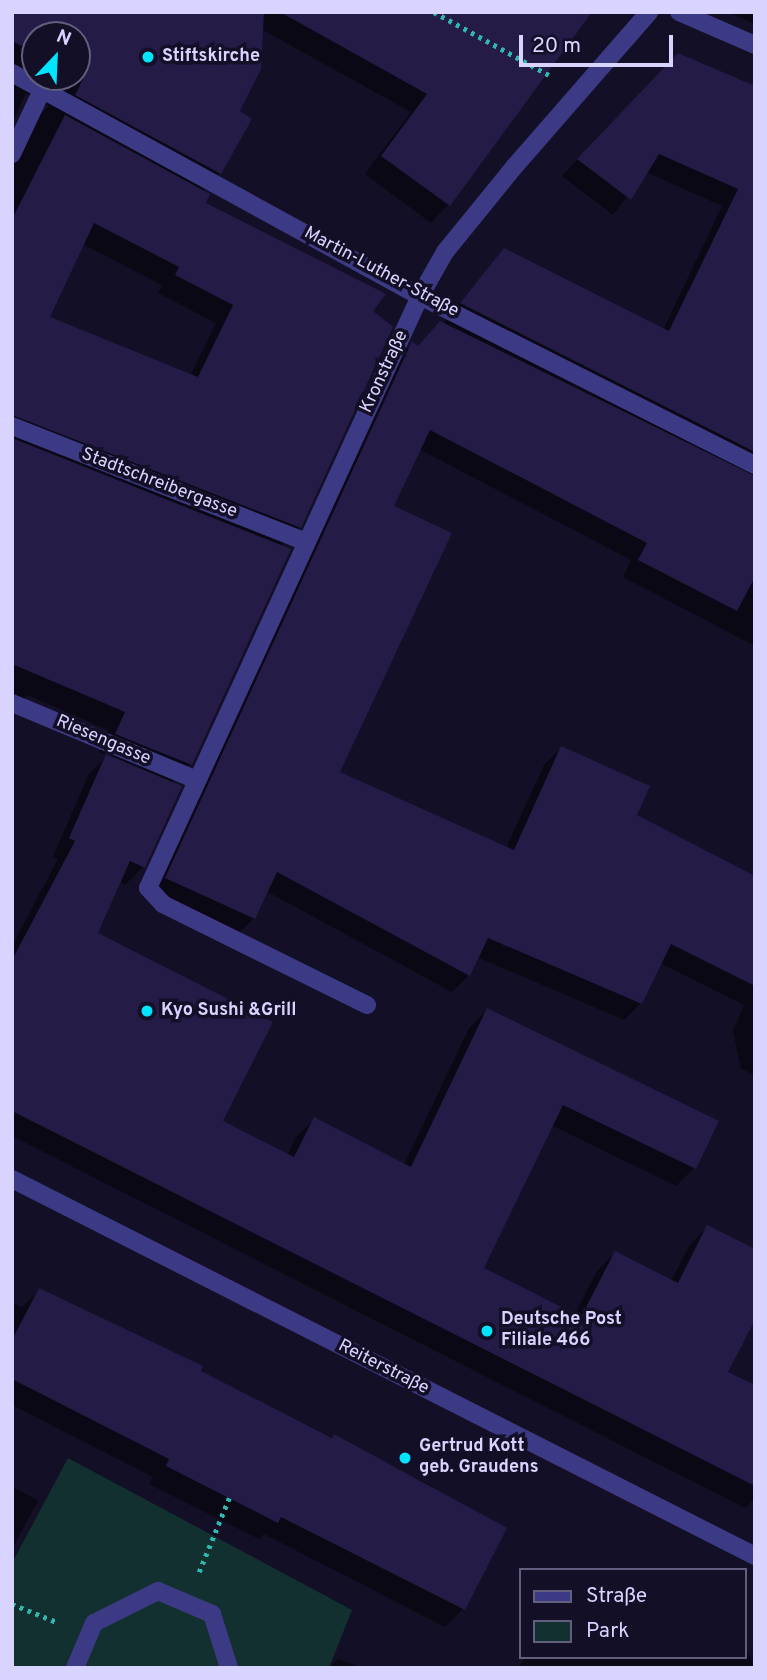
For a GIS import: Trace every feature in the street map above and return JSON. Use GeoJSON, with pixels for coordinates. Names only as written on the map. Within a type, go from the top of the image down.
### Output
{"type":"FeatureCollection","features":[{"type":"Feature","properties":{"kind":"street","name":"Kronstraße"},"geometry":{"type":"LineString","coordinates":[[367,1005],[153,898],[148,888],[155,865],[420,296],[445,252],[505,178],[649,12]]}},
{"type":"Feature","properties":{"kind":"street"},"geometry":{"type":"LineString","coordinates":[[678,12],[755,45]]}},
{"type":"Feature","properties":{"kind":"street"},"geometry":{"type":"LineString","coordinates":[[12,154],[42,91]]}},
{"type":"Feature","properties":{"kind":"street","name":"Martin-Luther-Straße"},"geometry":{"type":"LineString","coordinates":[[48,91],[420,296],[755,465]]}},
{"type":"Feature","properties":{"kind":"street","name":"Stadtschreibergasse"},"geometry":{"type":"LineString","coordinates":[[12,426],[306,541]]}},
{"type":"Feature","properties":{"kind":"street","name":"Riesengasse"},"geometry":{"type":"LineString","coordinates":[[12,703],[195,779]]}},
{"type":"Feature","properties":{"kind":"street","name":"Reiterstraße"},"geometry":{"type":"LineString","coordinates":[[12,1179],[755,1556]]}},
{"type":"Feature","properties":{"kind":"street"},"geometry":{"type":"LineString","coordinates":[[75,1668],[94,1623],[158,1591],[212,1614],[229,1668]]}},
{"type":"Feature","properties":{"kind":"path"},"geometry":{"type":"LineString","coordinates":[[434,12],[554,78]]}},
{"type":"Feature","properties":{"kind":"path"},"geometry":{"type":"LineString","coordinates":[[187,1602],[229,1498]]}},
{"type":"Feature","properties":{"kind":"path"},"geometry":{"type":"LineString","coordinates":[[12,1604],[89,1634]]}},
{"type":"Feature","properties":{"kind":"green space"},"geometry":{"type":"Polygon","coordinates":[[[68,1458],[352,1610],[329,1668],[12,1668],[12,1563],[68,1458]]]}},
{"type":"Feature","properties":{"kind":"building"},"geometry":{"type":"Polygon","coordinates":[[[12,12],[264,12],[261,69],[240,111],[252,119],[221,174],[75,95],[77,91],[91,91],[91,21],[21,21],[21,46],[12,41],[12,12]]]}},
{"type":"Feature","properties":{"kind":"building"},"geometry":{"type":"Polygon","coordinates":[[[280,12],[592,12],[450,206],[381,156],[427,94],[280,12]]]}},
{"type":"Feature","properties":{"kind":"building"},"geometry":{"type":"Polygon","coordinates":[[[678,53],[755,86],[755,452],[460,303],[504,248],[669,331],[738,189],[659,154],[631,200],[577,159],[678,53]]]}},
{"type":"Feature","properties":{"kind":"building"},"geometry":{"type":"Polygon","coordinates":[[[65,115],[210,194],[206,203],[386,294],[373,311],[393,327],[301,528],[12,415],[12,219],[65,115]],[[94,223],[50,317],[198,377],[233,305],[175,275],[179,267],[94,223]]]}},
{"type":"Feature","properties":{"kind":"building"},"geometry":{"type":"Polygon","coordinates":[[[440,321],[755,476],[755,577],[737,611],[638,560],[647,543],[430,430],[394,506],[452,533],[340,772],[514,850],[561,746],[650,786],[637,815],[755,876],[755,986],[671,944],[642,1004],[488,938],[470,976],[277,872],[255,919],[165,878],[412,341],[418,346],[440,321]]]}},
{"type":"Feature","properties":{"kind":"building"},"geometry":{"type":"Polygon","coordinates":[[[12,438],[291,549],[192,765],[115,734],[125,712],[12,664],[12,438]]]}},
{"type":"Feature","properties":{"kind":"building"},"geometry":{"type":"Polygon","coordinates":[[[106,754],[182,786],[145,868],[130,861],[98,933],[273,1022],[223,1121],[294,1157],[314,1117],[411,1167],[487,1008],[719,1121],[696,1169],[563,1105],[484,1268],[581,1317],[615,1251],[678,1283],[707,1225],[755,1249],[755,1320],[728,1372],[755,1385],[755,1486],[12,1111],[12,960],[75,841],[69,838],[106,754]]]}},
{"type":"Feature","properties":{"kind":"building"},"geometry":{"type":"Polygon","coordinates":[[[39,1288],[203,1366],[201,1371],[332,1438],[334,1434],[507,1528],[465,1610],[281,1517],[278,1523],[166,1466],[169,1459],[12,1379],[12,1340],[39,1288]]]}},
{"type":"Feature","properties":{"kind":"place","name":"Stiftskirche"},"geometry":{"type":"Point","coordinates":[148,57]}},
{"type":"Feature","properties":{"kind":"place","name":"Kyo Sushi &Grill"},"geometry":{"type":"Point","coordinates":[147,1011]}},
{"type":"Feature","properties":{"kind":"place","name":"Deutsche Post Filiale 466"},"geometry":{"type":"Point","coordinates":[487,1331]}},
{"type":"Feature","properties":{"kind":"place","name":"Gertrud Kott geb. Graudens"},"geometry":{"type":"Point","coordinates":[405,1458]}}]}
